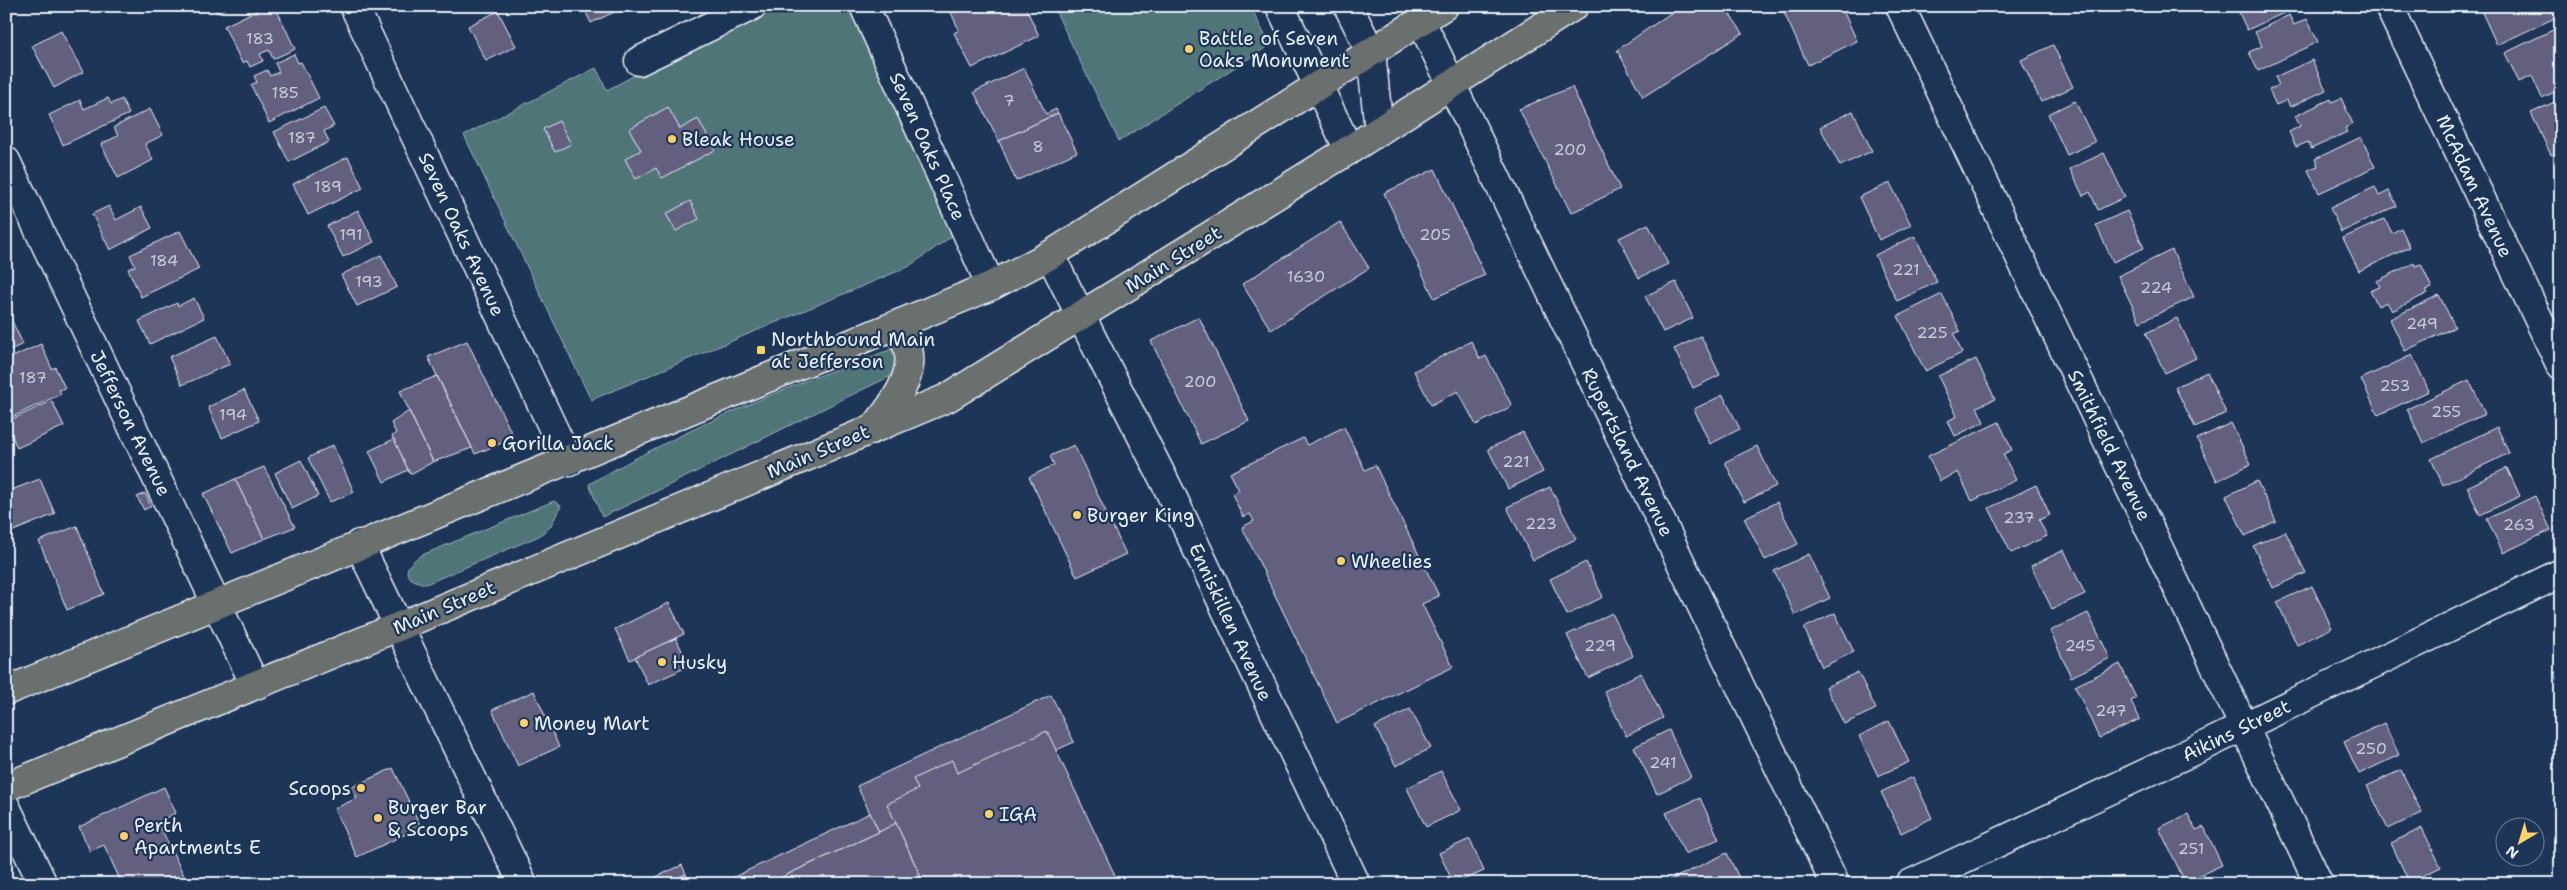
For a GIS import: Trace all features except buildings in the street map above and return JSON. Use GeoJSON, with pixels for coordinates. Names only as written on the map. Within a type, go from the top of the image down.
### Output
{"type":"FeatureCollection","features":[{"type":"Feature","properties":{"kind":"main road"},"geometry":{"type":"LineString","coordinates":[[6,691],[359,544],[569,462],[991,286],[1050,254],[1444,6]]}},
{"type":"Feature","properties":{"kind":"main road","name":"Main Street"},"geometry":{"type":"LineString","coordinates":[[6,787],[400,626],[946,398],[1349,150],[1574,6]]}},
{"type":"Feature","properties":{"kind":"main road"},"geometry":{"type":"LineString","coordinates":[[876,427],[893,405],[905,383],[910,362],[904,336],[893,327]]}},
{"type":"Feature","properties":{"kind":"street","name":"Seven Oaks Avenue"},"geometry":{"type":"LineString","coordinates":[[354,6],[569,462]]}},
{"type":"Feature","properties":{"kind":"street"},"geometry":{"type":"LineString","coordinates":[[640,61],[752,6]]}},
{"type":"Feature","properties":{"kind":"street","name":"Seven Oaks Place"},"geometry":{"type":"LineString","coordinates":[[864,6],[991,286]]}},
{"type":"Feature","properties":{"kind":"street"},"geometry":{"type":"LineString","coordinates":[[1280,6],[1349,150]]}},
{"type":"Feature","properties":{"kind":"street"},"geometry":{"type":"LineString","coordinates":[[1348,6],[1372,52],[1379,131]]}},
{"type":"Feature","properties":{"kind":"street","name":"Smithfield Avenue"},"geometry":{"type":"LineString","coordinates":[[1900,6],[2319,884]]}},
{"type":"Feature","properties":{"kind":"street","name":"McAdam Avenue"},"geometry":{"type":"LineString","coordinates":[[2389,6],[2561,366]]}},
{"type":"Feature","properties":{"kind":"street","name":"Rupertsland Avenue"},"geometry":{"type":"LineString","coordinates":[[1421,21],[1450,86],[1835,884]]}},
{"type":"Feature","properties":{"kind":"street","name":"Jefferson Avenue"},"geometry":{"type":"LineString","coordinates":[[6,161],[218,603],[255,685]]}},
{"type":"Feature","properties":{"kind":"street","name":"Enniskillen Avenue"},"geometry":{"type":"LineString","coordinates":[[1050,254],[1170,492],[1356,884]]}},
{"type":"Feature","properties":{"kind":"street"},"geometry":{"type":"LineString","coordinates":[[359,544],[523,884]]}},
{"type":"Feature","properties":{"kind":"street","name":"Aikins Street"},"geometry":{"type":"LineString","coordinates":[[1910,884],[2245,727],[2561,573]]}},
{"type":"Feature","properties":{"kind":"street"},"geometry":{"type":"LineString","coordinates":[[6,807],[43,884]]}},
{"type":"Feature","properties":{"kind":"green space","name":"Bleak House"},"geometry":{"type":"Polygon","coordinates":[[[765,6],[854,6],[959,231],[908,267],[591,400],[464,135],[596,68],[607,90],[765,6]]]}},
{"type":"Feature","properties":{"kind":"green space"},"geometry":{"type":"Polygon","coordinates":[[[1053,6],[1250,6],[1270,45],[1119,141],[1053,6]]]}},
{"type":"Feature","properties":{"kind":"green space"},"geometry":{"type":"Polygon","coordinates":[[[895,348],[898,359],[891,376],[602,517],[589,484],[700,426],[816,377],[895,348]]]}},
{"type":"Feature","properties":{"kind":"green space"},"geometry":{"type":"Polygon","coordinates":[[[554,501],[561,506],[550,527],[539,536],[426,584],[408,576],[408,568],[415,559],[422,555],[554,501]]]}},
{"type":"Feature","properties":{"kind":"place","name":"Battle of Seven Oaks Monument"},"geometry":{"type":"Point","coordinates":[1189,49]}},
{"type":"Feature","properties":{"kind":"place","name":"Bleak House"},"geometry":{"type":"Point","coordinates":[672,139]}},
{"type":"Feature","properties":{"kind":"place","name":"Northbound Main at Jefferson"},"geometry":{"type":"Point","coordinates":[761,350]}},
{"type":"Feature","properties":{"kind":"place","name":"Gorilla Jack"},"geometry":{"type":"Point","coordinates":[492,443]}},
{"type":"Feature","properties":{"kind":"place","name":"Burger King"},"geometry":{"type":"Point","coordinates":[1077,515]}},
{"type":"Feature","properties":{"kind":"place","name":"Wheelies"},"geometry":{"type":"Point","coordinates":[1341,561]}},
{"type":"Feature","properties":{"kind":"place","name":"Husky"},"geometry":{"type":"Point","coordinates":[662,662]}},
{"type":"Feature","properties":{"kind":"place","name":"Money Mart"},"geometry":{"type":"Point","coordinates":[524,723]}},
{"type":"Feature","properties":{"kind":"place","name":"Scoops"},"geometry":{"type":"Point","coordinates":[361,788]}},
{"type":"Feature","properties":{"kind":"place","name":"IGA"},"geometry":{"type":"Point","coordinates":[989,814]}},
{"type":"Feature","properties":{"kind":"place","name":"Burger Bar & Scoops"},"geometry":{"type":"Point","coordinates":[378,818]}},
{"type":"Feature","properties":{"kind":"place","name":"Perth Apartments E"},"geometry":{"type":"Point","coordinates":[124,836]}}]}
